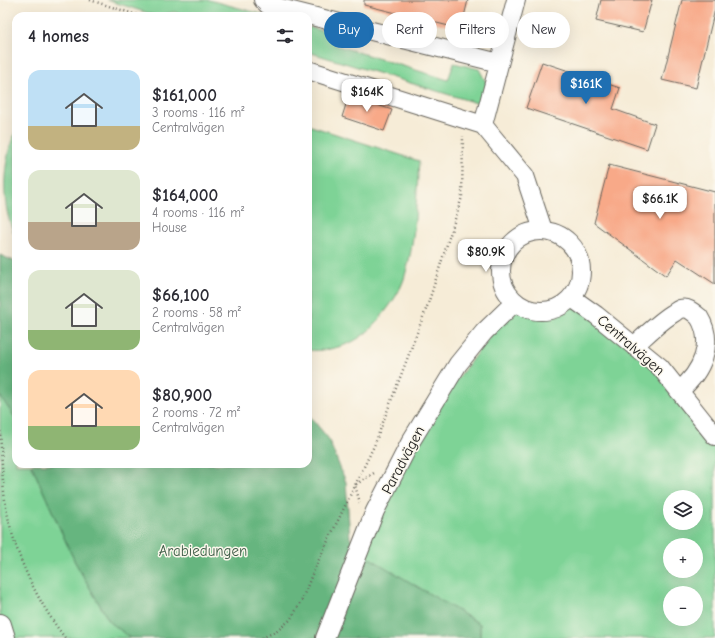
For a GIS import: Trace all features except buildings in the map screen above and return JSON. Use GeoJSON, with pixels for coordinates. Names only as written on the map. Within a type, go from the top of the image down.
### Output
{"type":"FeatureCollection","features":[{"type":"Feature","properties":{"kind":"main road"},"geometry":{"type":"LineString","coordinates":[[0,625],[4,638]]}},
{"type":"Feature","properties":{"kind":"street"},"geometry":{"type":"LineString","coordinates":[[483,125],[516,0]]}},
{"type":"Feature","properties":{"kind":"street"},"geometry":{"type":"LineString","coordinates":[[262,2],[301,12]]}},
{"type":"Feature","properties":{"kind":"street"},"geometry":{"type":"LineString","coordinates":[[312,15],[499,63]]}},
{"type":"Feature","properties":{"kind":"street"},"geometry":{"type":"LineString","coordinates":[[312,71],[483,125],[525,176],[543,230]]}},
{"type":"Feature","properties":{"kind":"street"},"geometry":{"type":"LineString","coordinates":[[543,230],[561,235],[574,245],[581,260],[582,276],[572,298],[561,307],[547,311],[528,310],[515,302],[505,290],[500,274],[502,258],[512,242],[527,232],[543,230]]}},
{"type":"Feature","properties":{"kind":"street","name":"Centralvägen"},"geometry":{"type":"LineString","coordinates":[[572,298],[596,315],[660,367],[715,436]]}},
{"type":"Feature","properties":{"kind":"street","name":"Paradvägen"},"geometry":{"type":"LineString","coordinates":[[325,638],[375,511],[411,441],[458,364],[484,332],[515,302]]}},
{"type":"Feature","properties":{"kind":"street"},"geometry":{"type":"LineString","coordinates":[[634,346],[662,321],[680,309],[690,310],[703,320],[713,335],[714,350],[704,368],[679,391]]}},
{"type":"Feature","properties":{"kind":"path"},"geometry":{"type":"LineString","coordinates":[[90,0],[128,12]]}},
{"type":"Feature","properties":{"kind":"path"},"geometry":{"type":"LineString","coordinates":[[262,638],[277,631],[290,620],[301,602],[377,439],[428,304],[462,197],[463,119]]}},
{"type":"Feature","properties":{"kind":"path"},"geometry":{"type":"LineString","coordinates":[[0,431],[6,507],[16,546],[30,582],[65,638]]}},
{"type":"Feature","properties":{"kind":"green space"},"geometry":{"type":"Polygon","coordinates":[[[107,0],[209,0],[254,12],[174,12],[144,12],[107,0]]]}},
{"type":"Feature","properties":{"kind":"green space"},"geometry":{"type":"Polygon","coordinates":[[[312,28],[324,31],[324,48],[345,48],[448,80],[454,63],[479,69],[488,86],[483,105],[312,53],[312,28]]]}},
{"type":"Feature","properties":{"kind":"green space"},"geometry":{"type":"Polygon","coordinates":[[[312,126],[419,161],[415,221],[411,250],[404,279],[398,292],[377,322],[360,337],[350,343],[329,349],[312,350],[312,126]]]}},
{"type":"Feature","properties":{"kind":"green space"},"geometry":{"type":"Polygon","coordinates":[[[12,140],[12,227],[7,212],[5,198],[6,170],[12,140]]]}},
{"type":"Feature","properties":{"kind":"green space"},"geometry":{"type":"Polygon","coordinates":[[[0,255],[12,260],[12,413],[0,396],[0,255]]]}},
{"type":"Feature","properties":{"kind":"green space"},"geometry":{"type":"Polygon","coordinates":[[[572,298],[660,367],[715,436],[715,638],[480,638],[480,624],[358,552],[411,441],[515,302],[538,311],[551,310],[572,298]]]}},
{"type":"Feature","properties":{"kind":"green space"},"geometry":{"type":"Polygon","coordinates":[[[0,396],[12,413],[12,468],[33,468],[75,562],[109,621],[130,638],[0,638],[0,396]]]}},
{"type":"Feature","properties":{"kind":"green space","name":"Arabiedungen"},"geometry":{"type":"Polygon","coordinates":[[[312,419],[328,438],[346,482],[350,538],[358,551],[480,624],[480,638],[130,638],[109,621],[75,562],[33,468],[312,468],[312,419]]]}}]}
